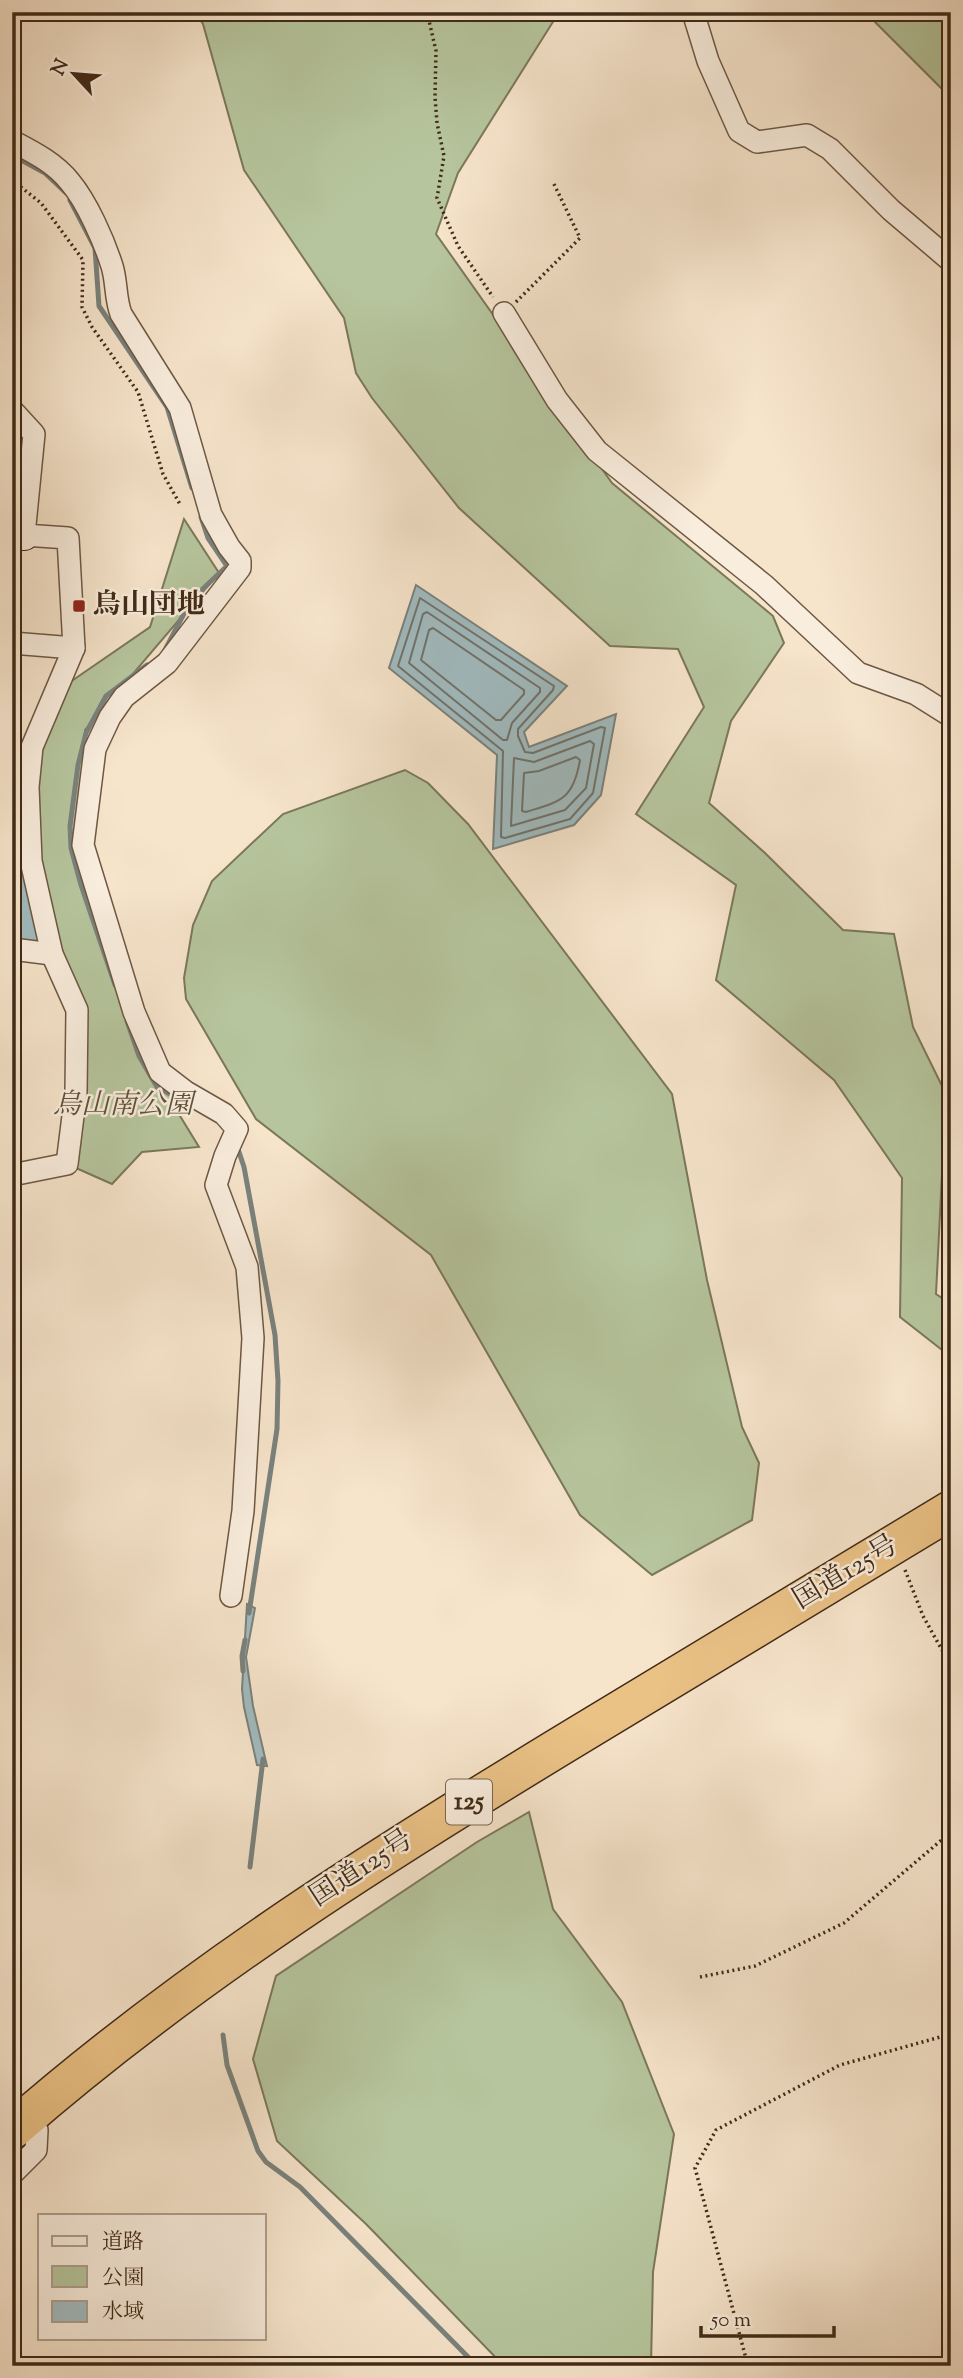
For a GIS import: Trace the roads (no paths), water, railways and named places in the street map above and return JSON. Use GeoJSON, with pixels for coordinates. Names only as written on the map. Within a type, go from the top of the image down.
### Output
{"type":"FeatureCollection","features":[{"type":"Feature","properties":{"kind":"highway","name":"国道125号"},"geometry":{"type":"LineString","coordinates":[[18,2114],[45,2072],[154,1985],[306,1877],[538,1730],[951,1483]]}},
{"type":"Feature","properties":{"kind":"highway","name":"国道125号"},"geometry":{"type":"LineString","coordinates":[[18,2114],[163,2006],[291,1916],[422,1830],[951,1510]]}},
{"type":"Feature","properties":{"kind":"street"},"geometry":{"type":"LineString","coordinates":[[693,12],[708,61],[739,131],[757,142],[807,135],[830,149],[891,210],[951,261]]}},
{"type":"Feature","properties":{"kind":"street"},"geometry":{"type":"LineString","coordinates":[[12,141],[43,157],[70,182],[92,219],[113,267],[116,302],[121,314],[180,408],[211,515],[240,562],[240,568],[167,663],[124,697],[110,717],[95,749],[83,845],[134,1012],[160,1072],[186,1092],[224,1114],[237,1129],[216,1185],[247,1267],[253,1338],[243,1511],[231,1596]]}},
{"type":"Feature","properties":{"kind":"street"},"geometry":{"type":"LineString","coordinates":[[504,313],[557,400],[597,452],[764,585],[858,673],[916,694],[951,716]]}},
{"type":"Feature","properties":{"kind":"street"},"geometry":{"type":"LineString","coordinates":[[12,410],[34,434],[18,534],[68,538],[74,648],[22,746],[28,787],[32,861],[52,954],[77,1010],[76,1093],[67,1164],[12,1175]]}},
{"type":"Feature","properties":{"kind":"street"},"geometry":{"type":"LineString","coordinates":[[12,643],[74,648]]}},
{"type":"Feature","properties":{"kind":"street"},"geometry":{"type":"LineString","coordinates":[[12,948],[52,954]]}},
{"type":"Feature","properties":{"kind":"street"},"geometry":{"type":"LineString","coordinates":[[12,2174],[36,2150],[37,2130],[18,2114]]}},
{"type":"Feature","properties":{"kind":"water"},"geometry":{"type":"Polygon","coordinates":[[[416,585],[567,686],[524,732],[529,747],[616,714],[601,795],[574,825],[493,849],[497,755],[389,668],[416,585]]]}},
{"type":"Feature","properties":{"kind":"water"},"geometry":{"type":"Polygon","coordinates":[[[12,745],[38,748],[28,787],[54,948],[12,942],[12,745]]]}},
{"type":"Feature","properties":{"kind":"water"},"geometry":{"type":"Polygon","coordinates":[[[247,1604],[255,1608],[246,1657],[253,1706],[267,1766],[257,1765],[244,1707],[242,1689],[247,1604]]]}},
{"type":"Feature","properties":{"kind":"waterway"},"geometry":{"type":"LineString","coordinates":[[12,155],[45,173],[65,192]]}},
{"type":"Feature","properties":{"kind":"waterway"},"geometry":{"type":"LineString","coordinates":[[70,200],[95,248],[99,306],[167,407],[192,488]]}},
{"type":"Feature","properties":{"kind":"waterway"},"geometry":{"type":"LineString","coordinates":[[165,650],[191,600],[227,566],[208,538],[201,517]]}},
{"type":"Feature","properties":{"kind":"waterway"},"geometry":{"type":"LineString","coordinates":[[115,985],[81,885],[71,848],[70,826],[78,765],[86,733],[106,696],[147,665]]}},
{"type":"Feature","properties":{"kind":"waterway"},"geometry":{"type":"LineString","coordinates":[[127,1021],[139,1056],[157,1087],[179,1099]]}},
{"type":"Feature","properties":{"kind":"waterway"},"geometry":{"type":"LineString","coordinates":[[237,1146],[244,1167],[275,1335],[278,1381],[277,1429],[249,1613]]}},
{"type":"Feature","properties":{"kind":"waterway"},"geometry":{"type":"LineString","coordinates":[[243,1671],[245,1640]]}},
{"type":"Feature","properties":{"kind":"waterway"},"geometry":{"type":"LineString","coordinates":[[250,1867],[263,1759]]}},
{"type":"Feature","properties":{"kind":"waterway"},"geometry":{"type":"LineString","coordinates":[[223,2035],[227,2065],[258,2151],[266,2162],[300,2187],[477,2366]]}},
{"type":"Feature","properties":{"kind":"place","name":"烏山団地"},"geometry":{"type":"Point","coordinates":[79,606]}},
{"type":"Feature","properties":{"kind":"park label","name":"烏山南公園"},"geometry":{"type":"Point","coordinates":[123,1106]}}]}
